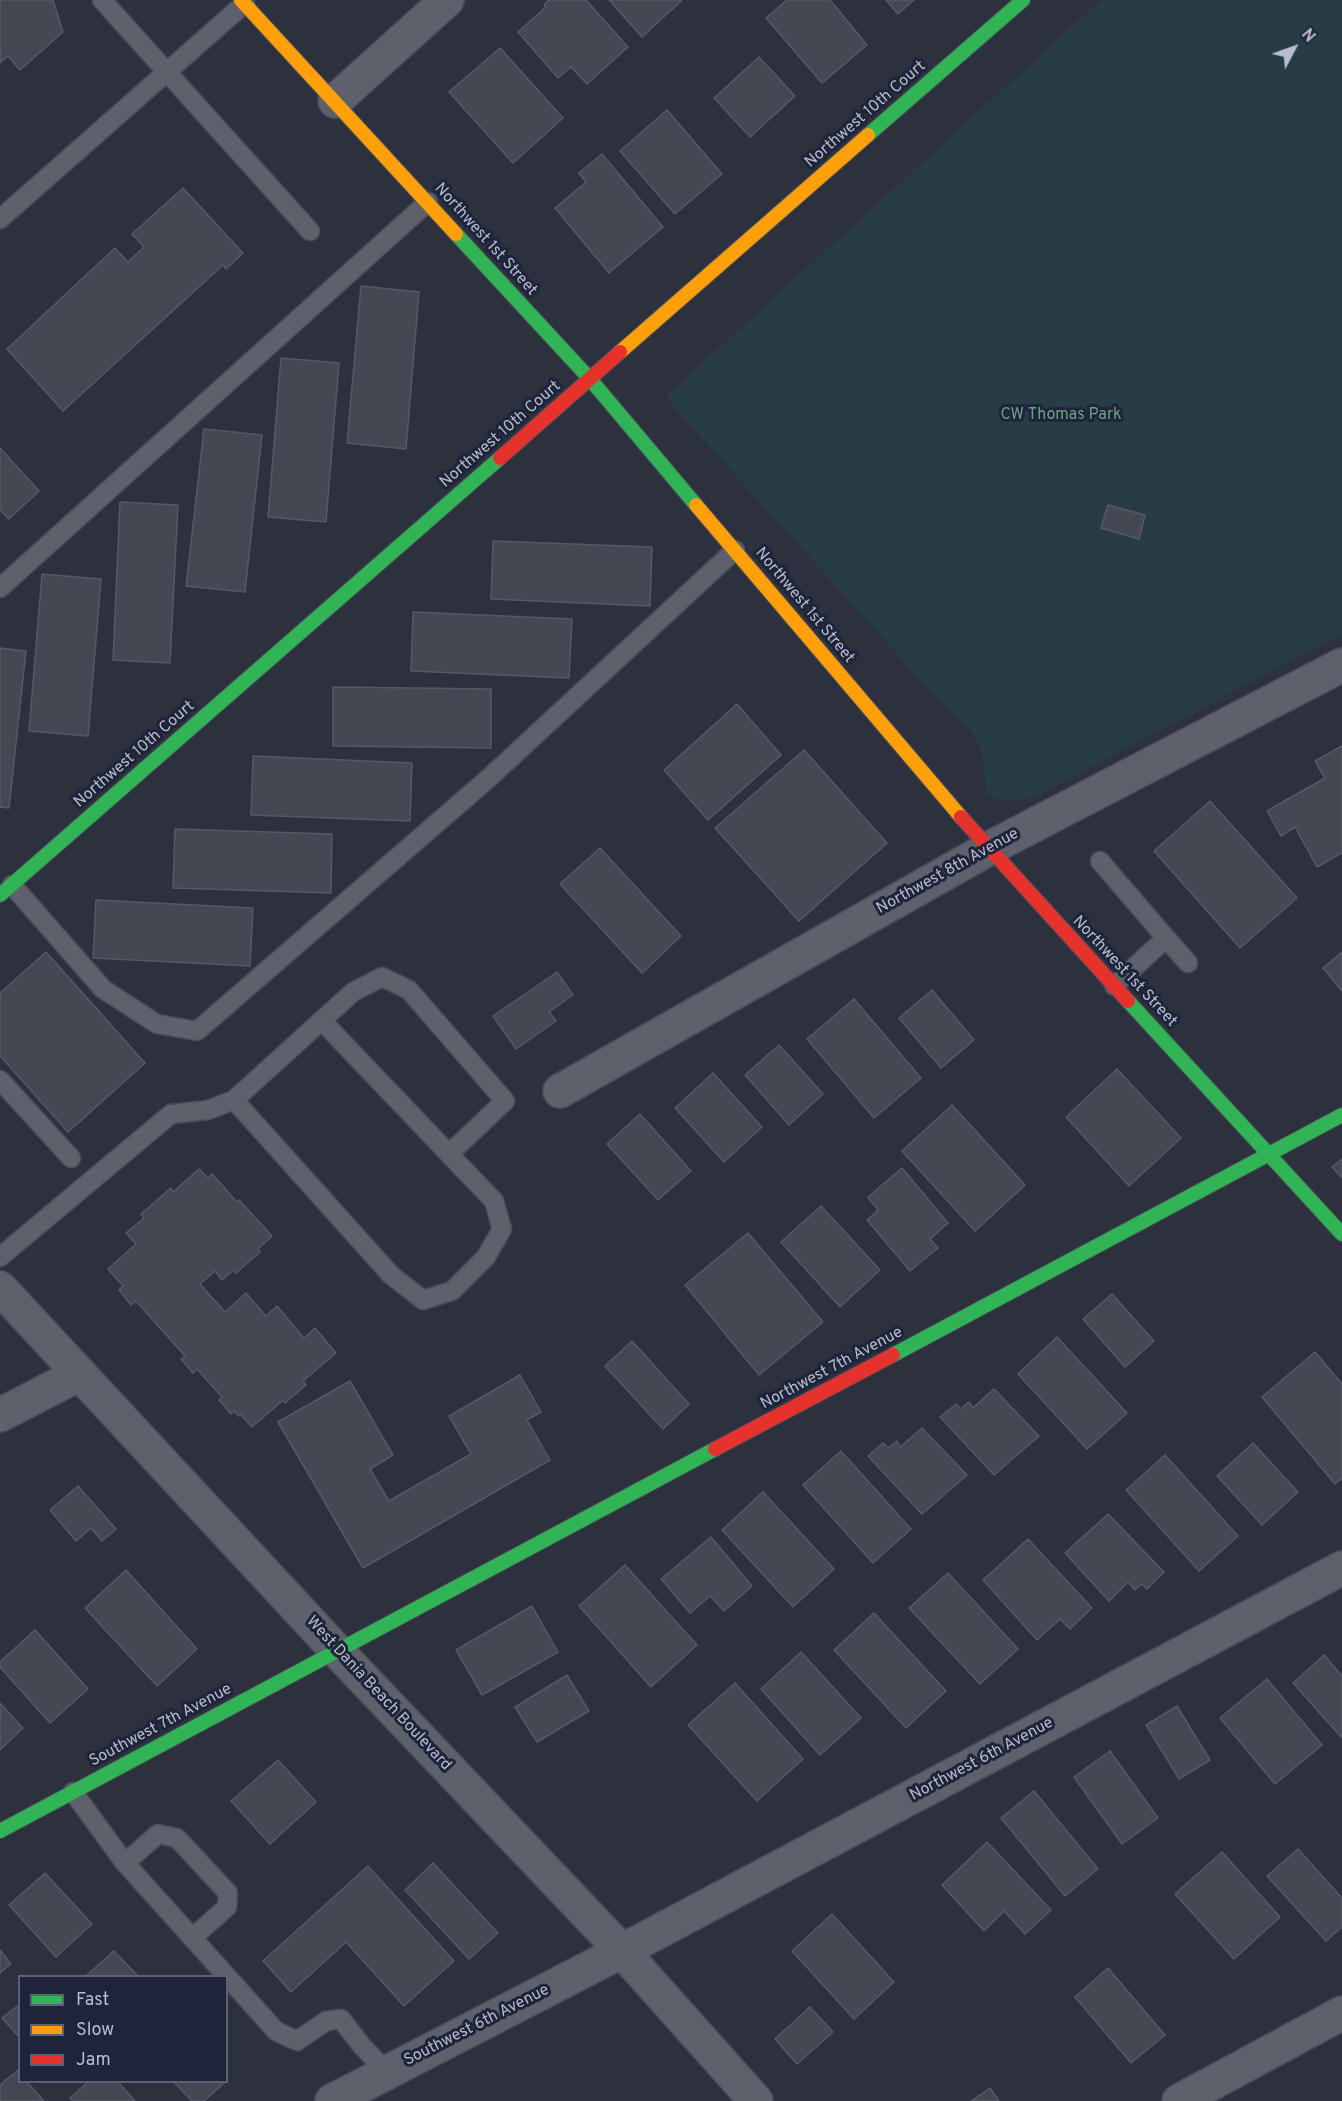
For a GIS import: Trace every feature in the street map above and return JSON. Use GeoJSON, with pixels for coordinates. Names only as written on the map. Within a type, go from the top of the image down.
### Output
{"type":"FeatureCollection","features":[{"type":"Feature","properties":{"kind":"street"},"geometry":{"type":"LineString","coordinates":[[335,101],[447,0]]}},
{"type":"Feature","properties":{"kind":"street","name":"Northwest 10th Court"},"geometry":{"type":"LineString","coordinates":[[6,890],[1023,0]]}},
{"type":"Feature","properties":{"kind":"street","name":"Northwest 1st Street"},"geometry":{"type":"LineString","coordinates":[[243,2],[590,379],[988,849],[1342,1234]]}},
{"type":"Feature","properties":{"kind":"street","name":"Northwest 8th Avenue"},"geometry":{"type":"LineString","coordinates":[[560,1091],[988,849],[1342,665]]}},
{"type":"Feature","properties":{"kind":"street","name":"Northwest 7th Avenue"},"geometry":{"type":"LineString","coordinates":[[337,1650],[1342,1115]]}},
{"type":"Feature","properties":{"kind":"street","name":"West Dania Beach Boulevard"},"geometry":{"type":"LineString","coordinates":[[0,1288],[621,1951],[756,2101]]}},
{"type":"Feature","properties":{"kind":"street"},"geometry":{"type":"LineString","coordinates":[[0,1415],[79,1374]]}},
{"type":"Feature","properties":{"kind":"street","name":"Northwest 6th Avenue"},"geometry":{"type":"LineString","coordinates":[[621,1951],[1342,1568]]}},
{"type":"Feature","properties":{"kind":"street","name":"Southwest 7th Avenue"},"geometry":{"type":"LineString","coordinates":[[0,1831],[337,1650]]}},
{"type":"Feature","properties":{"kind":"street","name":"Southwest 6th Avenue"},"geometry":{"type":"LineString","coordinates":[[332,2101],[621,1951]]}},
{"type":"Feature","properties":{"kind":"street"},"geometry":{"type":"LineString","coordinates":[[1179,2101],[1342,2013]]}},
{"type":"Feature","properties":{"kind":"lane"},"geometry":{"type":"LineString","coordinates":[[102,0],[310,231]]}},
{"type":"Feature","properties":{"kind":"lane"},"geometry":{"type":"LineString","coordinates":[[0,219],[243,2]]}},
{"type":"Feature","properties":{"kind":"lane"},"geometry":{"type":"LineString","coordinates":[[0,588],[428,202]]}},
{"type":"Feature","properties":{"kind":"lane"},"geometry":{"type":"LineString","coordinates":[[6,890],[103,989],[157,1023],[197,1031],[489,777],[735,550]]}},
{"type":"Feature","properties":{"kind":"lane"},"geometry":{"type":"LineString","coordinates":[[1100,861],[1188,963]]}},
{"type":"Feature","properties":{"kind":"lane"},"geometry":{"type":"LineString","coordinates":[[1114,986],[1166,938]]}},
{"type":"Feature","properties":{"kind":"lane"},"geometry":{"type":"LineString","coordinates":[[0,1257],[171,1114],[208,1110],[234,1100],[353,992],[382,977],[409,990],[505,1101],[449,1154]]}},
{"type":"Feature","properties":{"kind":"lane"},"geometry":{"type":"LineString","coordinates":[[234,1100],[391,1275],[423,1300],[452,1291],[486,1257],[502,1229],[494,1201],[322,1021]]}},
{"type":"Feature","properties":{"kind":"lane"},"geometry":{"type":"LineString","coordinates":[[0,1080],[71,1158]]}},
{"type":"Feature","properties":{"kind":"lane"},"geometry":{"type":"LineString","coordinates":[[73,1792],[125,1863],[225,1975]]}},
{"type":"Feature","properties":{"kind":"lane"},"geometry":{"type":"LineString","coordinates":[[125,1863],[158,1834],[177,1838],[228,1893],[227,1907],[192,1938]]}},
{"type":"Feature","properties":{"kind":"lane"},"geometry":{"type":"LineString","coordinates":[[228,1978],[276,2031],[297,2041],[326,2021],[340,2019],[387,2072]]}},
{"type":"Feature","properties":{"kind":"green space","name":"CW Thomas Park"},"geometry":{"type":"Polygon","coordinates":[[[1101,0],[1342,0],[1342,634],[1035,797],[1004,801],[987,793],[981,749],[973,733],[937,698],[665,397],[1101,0]]]}},
{"type":"Feature","properties":{"kind":"building"},"geometry":{"type":"Polygon","coordinates":[[[0,0],[53,0],[63,32],[20,70],[8,56],[0,63],[0,0]]]}},
{"type":"Feature","properties":{"kind":"building"},"geometry":{"type":"Polygon","coordinates":[[[549,0],[586,0],[628,47],[587,84],[571,67],[558,78],[518,32],[546,7],[544,5],[549,0]]]}},
{"type":"Feature","properties":{"kind":"building"},"geometry":{"type":"Polygon","coordinates":[[[609,0],[682,0],[642,37],[609,0]]]}},
{"type":"Feature","properties":{"kind":"building"},"geometry":{"type":"Polygon","coordinates":[[[787,0],[830,0],[867,45],[822,83],[766,18],[787,0]]]}},
{"type":"Feature","properties":{"kind":"building"},"geometry":{"type":"Polygon","coordinates":[[[886,0],[914,0],[898,14],[886,0]]]}},
{"type":"Feature","properties":{"kind":"building"},"geometry":{"type":"Polygon","coordinates":[[[500,48],[563,118],[513,163],[449,92],[500,48]]]}},
{"type":"Feature","properties":{"kind":"building"},"geometry":{"type":"Polygon","coordinates":[[[759,57],[795,96],[750,137],[714,98],[759,57]]]}},
{"type":"Feature","properties":{"kind":"building"},"geometry":{"type":"Polygon","coordinates":[[[667,110],[722,174],[675,214],[620,151],[667,110]]]}},
{"type":"Feature","properties":{"kind":"building"},"geometry":{"type":"Polygon","coordinates":[[[602,154],[663,227],[609,273],[555,208],[586,182],[579,173],[602,154]]]}},
{"type":"Feature","properties":{"kind":"building"},"geometry":{"type":"Polygon","coordinates":[[[183,188],[243,253],[226,269],[223,265],[63,411],[7,349],[115,248],[128,262],[144,247],[132,234],[183,188]]]}},
{"type":"Feature","properties":{"kind":"building"},"geometry":{"type":"Polygon","coordinates":[[[361,286],[419,292],[406,449],[347,443],[361,286]]]}},
{"type":"Feature","properties":{"kind":"building"},"geometry":{"type":"Polygon","coordinates":[[[281,358],[339,363],[326,522],[268,517],[281,358]]]}},
{"type":"Feature","properties":{"kind":"building"},"geometry":{"type":"Polygon","coordinates":[[[204,429],[262,435],[245,592],[186,586],[204,429]]]}},
{"type":"Feature","properties":{"kind":"building"},"geometry":{"type":"Polygon","coordinates":[[[0,448],[39,491],[9,519],[0,510],[0,448]]]}},
{"type":"Feature","properties":{"kind":"building"},"geometry":{"type":"Polygon","coordinates":[[[120,502],[178,505],[170,663],[113,660],[120,502]]]}},
{"type":"Feature","properties":{"kind":"building"},"geometry":{"type":"Polygon","coordinates":[[[1108,505],[1145,515],[1139,539],[1101,528],[1108,505]]]}},
{"type":"Feature","properties":{"kind":"building"},"geometry":{"type":"Polygon","coordinates":[[[493,541],[652,547],[650,606],[491,599],[493,541]]]}},
{"type":"Feature","properties":{"kind":"building"},"geometry":{"type":"Polygon","coordinates":[[[42,574],[101,579],[88,736],[29,731],[42,574]]]}},
{"type":"Feature","properties":{"kind":"building"},"geometry":{"type":"Polygon","coordinates":[[[413,612],[572,619],[569,678],[411,671],[413,612]]]}},
{"type":"Feature","properties":{"kind":"building"},"geometry":{"type":"Polygon","coordinates":[[[0,648],[26,651],[9,808],[0,807],[0,648]]]}},
{"type":"Feature","properties":{"kind":"building"},"geometry":{"type":"Polygon","coordinates":[[[333,687],[491,689],[491,748],[333,746],[333,687]]]}},
{"type":"Feature","properties":{"kind":"building"},"geometry":{"type":"Polygon","coordinates":[[[737,704],[781,755],[708,820],[664,770],[737,704]]]}},
{"type":"Feature","properties":{"kind":"building"},"geometry":{"type":"Polygon","coordinates":[[[1342,746],[1342,853],[1317,867],[1295,827],[1281,836],[1267,811],[1325,778],[1315,761],[1342,746]]]}},
{"type":"Feature","properties":{"kind":"building"},"geometry":{"type":"Polygon","coordinates":[[[804,750],[887,843],[799,921],[715,828],[804,750]]]}},
{"type":"Feature","properties":{"kind":"building"},"geometry":{"type":"Polygon","coordinates":[[[253,756],[412,763],[410,821],[251,815],[253,756]]]}},
{"type":"Feature","properties":{"kind":"building"},"geometry":{"type":"Polygon","coordinates":[[[1210,801],[1297,898],[1240,948],[1154,851],[1210,801]]]}},
{"type":"Feature","properties":{"kind":"building"},"geometry":{"type":"Polygon","coordinates":[[[175,829],[332,834],[331,893],[173,888],[175,829]]]}},
{"type":"Feature","properties":{"kind":"building"},"geometry":{"type":"Polygon","coordinates":[[[600,848],[681,936],[642,973],[560,884],[600,848]]]}},
{"type":"Feature","properties":{"kind":"building"},"geometry":{"type":"Polygon","coordinates":[[[96,900],[253,908],[250,966],[93,958],[96,900]]]}},
{"type":"Feature","properties":{"kind":"building"},"geometry":{"type":"Polygon","coordinates":[[[46,952],[145,1063],[68,1132],[0,1056],[0,993],[46,952]]]}},
{"type":"Feature","properties":{"kind":"building"},"geometry":{"type":"Polygon","coordinates":[[[1342,952],[1342,991],[1323,968],[1342,952]]]}},
{"type":"Feature","properties":{"kind":"building"},"geometry":{"type":"Polygon","coordinates":[[[557,972],[573,995],[549,1012],[556,1021],[516,1049],[493,1016],[557,972]]]}},
{"type":"Feature","properties":{"kind":"building"},"geometry":{"type":"Polygon","coordinates":[[[932,990],[974,1040],[941,1068],[899,1018],[932,990]]]}},
{"type":"Feature","properties":{"kind":"building"},"geometry":{"type":"Polygon","coordinates":[[[854,999],[921,1078],[874,1118],[807,1039],[854,999]]]}},
{"type":"Feature","properties":{"kind":"building"},"geometry":{"type":"Polygon","coordinates":[[[779,1045],[823,1094],[789,1125],[745,1075],[779,1045]]]}},
{"type":"Feature","properties":{"kind":"building"},"geometry":{"type":"Polygon","coordinates":[[[1117,1069],[1181,1138],[1129,1186],[1066,1117],[1117,1069]]]}},
{"type":"Feature","properties":{"kind":"building"},"geometry":{"type":"Polygon","coordinates":[[[713,1073],[762,1127],[724,1162],[675,1108],[713,1073]]]}},
{"type":"Feature","properties":{"kind":"building"},"geometry":{"type":"Polygon","coordinates":[[[952,1105],[1025,1185],[975,1231],[902,1151],[952,1105]]]}},
{"type":"Feature","properties":{"kind":"building"},"geometry":{"type":"Polygon","coordinates":[[[640,1114],[691,1171],[658,1200],[607,1144],[640,1114]]]}},
{"type":"Feature","properties":{"kind":"building"},"geometry":{"type":"Polygon","coordinates":[[[1342,1159],[1342,1178],[1332,1167],[1342,1159]]]}},
{"type":"Feature","properties":{"kind":"building"},"geometry":{"type":"Polygon","coordinates":[[[902,1168],[948,1223],[930,1239],[938,1248],[910,1271],[867,1220],[878,1210],[868,1197],[902,1168]]]}},
{"type":"Feature","properties":{"kind":"building"},"geometry":{"type":"Polygon","coordinates":[[[199,1169],[208,1178],[212,1174],[272,1236],[258,1249],[260,1252],[236,1273],[234,1270],[222,1280],[215,1271],[200,1284],[225,1312],[246,1293],[266,1316],[277,1306],[304,1338],[315,1328],[336,1353],[303,1381],[306,1385],[285,1403],[282,1401],[252,1427],[241,1415],[239,1416],[234,1411],[231,1414],[219,1400],[222,1397],[197,1369],[193,1373],[181,1359],[185,1356],[136,1301],[131,1305],[119,1290],[123,1286],[108,1269],[136,1244],[126,1233],[144,1218],[141,1214],[171,1188],[173,1192],[199,1169]]]}},
{"type":"Feature","properties":{"kind":"building"},"geometry":{"type":"Polygon","coordinates":[[[821,1206],[880,1270],[840,1307],[781,1242],[821,1206]]]}},
{"type":"Feature","properties":{"kind":"building"},"geometry":{"type":"Polygon","coordinates":[[[748,1233],[823,1322],[759,1375],[685,1285],[748,1233]]]}},
{"type":"Feature","properties":{"kind":"building"},"geometry":{"type":"Polygon","coordinates":[[[1112,1294],[1154,1341],[1125,1367],[1083,1319],[1112,1294]]]}},
{"type":"Feature","properties":{"kind":"building"},"geometry":{"type":"Polygon","coordinates":[[[1057,1337],[1127,1413],[1087,1449],[1018,1374],[1057,1337]]]}},
{"type":"Feature","properties":{"kind":"building"},"geometry":{"type":"Polygon","coordinates":[[[632,1341],[689,1404],[663,1429],[605,1366],[632,1341]]]}},
{"type":"Feature","properties":{"kind":"building"},"geometry":{"type":"Polygon","coordinates":[[[1315,1352],[1342,1384],[1342,1478],[1335,1484],[1262,1397],[1315,1352]]]}},
{"type":"Feature","properties":{"kind":"building"},"geometry":{"type":"Polygon","coordinates":[[[520,1375],[541,1412],[527,1420],[550,1460],[363,1568],[278,1422],[350,1381],[393,1455],[370,1469],[389,1501],[471,1454],[449,1416],[520,1375]]]}},
{"type":"Feature","properties":{"kind":"building"},"geometry":{"type":"Polygon","coordinates":[[[994,1389],[1039,1436],[994,1475],[940,1417],[956,1404],[960,1409],[969,1402],[973,1408],[994,1389]]]}},
{"type":"Feature","properties":{"kind":"building"},"geometry":{"type":"Polygon","coordinates":[[[922,1428],[967,1475],[922,1514],[868,1456],[883,1443],[888,1448],[897,1441],[900,1447],[922,1428]]]}},
{"type":"Feature","properties":{"kind":"building"},"geometry":{"type":"Polygon","coordinates":[[[1253,1443],[1298,1492],[1262,1525],[1217,1476],[1253,1443]]]}},
{"type":"Feature","properties":{"kind":"building"},"geometry":{"type":"Polygon","coordinates":[[[841,1451],[911,1529],[873,1563],[803,1485],[841,1451]]]}},
{"type":"Feature","properties":{"kind":"building"},"geometry":{"type":"Polygon","coordinates":[[[1165,1455],[1238,1536],[1199,1571],[1126,1490],[1165,1455]]]}},
{"type":"Feature","properties":{"kind":"building"},"geometry":{"type":"Polygon","coordinates":[[[78,1486],[116,1529],[102,1541],[91,1528],[76,1541],[50,1510],[78,1486]]]}},
{"type":"Feature","properties":{"kind":"building"},"geometry":{"type":"Polygon","coordinates":[[[763,1492],[834,1569],[793,1607],[722,1530],[763,1492]]]}},
{"type":"Feature","properties":{"kind":"building"},"geometry":{"type":"Polygon","coordinates":[[[1108,1514],[1164,1572],[1147,1589],[1142,1584],[1135,1590],[1128,1582],[1109,1601],[1065,1553],[1108,1514]]]}},
{"type":"Feature","properties":{"kind":"building"},"geometry":{"type":"Polygon","coordinates":[[[711,1537],[752,1586],[724,1611],[710,1596],[690,1613],[661,1579],[711,1537]]]}},
{"type":"Feature","properties":{"kind":"building"},"geometry":{"type":"Polygon","coordinates":[[[1028,1539],[1092,1608],[1070,1629],[1060,1619],[1037,1640],[983,1580],[1028,1539]]]}},
{"type":"Feature","properties":{"kind":"building"},"geometry":{"type":"Polygon","coordinates":[[[625,1565],[697,1645],[651,1687],[579,1606],[625,1565]]]}},
{"type":"Feature","properties":{"kind":"building"},"geometry":{"type":"Polygon","coordinates":[[[126,1570],[197,1649],[157,1686],[85,1608],[126,1570]]]}},
{"type":"Feature","properties":{"kind":"building"},"geometry":{"type":"Polygon","coordinates":[[[948,1573],[1018,1649],[980,1684],[909,1608],[948,1573]]]}},
{"type":"Feature","properties":{"kind":"building"},"geometry":{"type":"Polygon","coordinates":[[[532,1606],[558,1652],[482,1695],[456,1650],[532,1606]]]}},
{"type":"Feature","properties":{"kind":"building"},"geometry":{"type":"Polygon","coordinates":[[[874,1613],[946,1691],[906,1728],[834,1650],[874,1613]]]}},
{"type":"Feature","properties":{"kind":"building"},"geometry":{"type":"Polygon","coordinates":[[[35,1630],[88,1689],[50,1723],[0,1667],[0,1662],[35,1630]]]}},
{"type":"Feature","properties":{"kind":"building"},"geometry":{"type":"Polygon","coordinates":[[[801,1652],[861,1718],[820,1755],[761,1689],[801,1652]]]}},
{"type":"Feature","properties":{"kind":"building"},"geometry":{"type":"Polygon","coordinates":[[[1324,1655],[1342,1676],[1342,1738],[1293,1683],[1324,1655]]]}},
{"type":"Feature","properties":{"kind":"building"},"geometry":{"type":"Polygon","coordinates":[[[567,1675],[589,1711],[537,1742],[515,1707],[567,1675]]]}},
{"type":"Feature","properties":{"kind":"building"},"geometry":{"type":"Polygon","coordinates":[[[1267,1679],[1322,1745],[1275,1784],[1220,1718],[1267,1679]]]}},
{"type":"Feature","properties":{"kind":"building"},"geometry":{"type":"Polygon","coordinates":[[[735,1683],[803,1759],[757,1801],[688,1725],[735,1683]]]}},
{"type":"Feature","properties":{"kind":"building"},"geometry":{"type":"Polygon","coordinates":[[[0,1703],[23,1728],[0,1750],[0,1703]]]}},
{"type":"Feature","properties":{"kind":"building"},"geometry":{"type":"Polygon","coordinates":[[[1177,1706],[1210,1760],[1179,1779],[1146,1725],[1177,1706]]]}},
{"type":"Feature","properties":{"kind":"building"},"geometry":{"type":"Polygon","coordinates":[[[1110,1751],[1158,1818],[1122,1844],[1074,1777],[1110,1751]]]}},
{"type":"Feature","properties":{"kind":"building"},"geometry":{"type":"Polygon","coordinates":[[[278,1760],[316,1802],[270,1844],[231,1801],[278,1760]]]}},
{"type":"Feature","properties":{"kind":"building"},"geometry":{"type":"Polygon","coordinates":[[[1034,1791],[1098,1869],[1065,1896],[1001,1818],[1034,1791]]]}},
{"type":"Feature","properties":{"kind":"building"},"geometry":{"type":"Polygon","coordinates":[[[987,1842],[1051,1910],[1025,1934],[1004,1911],[984,1931],[942,1885],[987,1842]]]}},
{"type":"Feature","properties":{"kind":"building"},"geometry":{"type":"Polygon","coordinates":[[[1298,1849],[1342,1898],[1342,1927],[1326,1941],[1267,1876],[1298,1849]]]}},
{"type":"Feature","properties":{"kind":"building"},"geometry":{"type":"Polygon","coordinates":[[[1222,1852],[1280,1917],[1234,1959],[1175,1894],[1222,1852]]]}},
{"type":"Feature","properties":{"kind":"building"},"geometry":{"type":"Polygon","coordinates":[[[433,1863],[498,1933],[469,1959],[405,1890],[433,1863]]]}},
{"type":"Feature","properties":{"kind":"building"},"geometry":{"type":"Polygon","coordinates":[[[368,1866],[454,1961],[404,2006],[346,1942],[291,1992],[263,1961],[368,1866]]]}},
{"type":"Feature","properties":{"kind":"building"},"geometry":{"type":"Polygon","coordinates":[[[45,1873],[92,1924],[56,1957],[9,1905],[45,1873]]]}},
{"type":"Feature","properties":{"kind":"building"},"geometry":{"type":"Polygon","coordinates":[[[832,1914],[894,1982],[854,2019],[792,1951],[832,1914]]]}},
{"type":"Feature","properties":{"kind":"building"},"geometry":{"type":"Polygon","coordinates":[[[0,1950],[11,1964],[0,1973],[0,1950]]]}},
{"type":"Feature","properties":{"kind":"building"},"geometry":{"type":"Polygon","coordinates":[[[114,1951],[137,1975],[87,1975],[114,1951]]]}},
{"type":"Feature","properties":{"kind":"building"},"geometry":{"type":"Polygon","coordinates":[[[1108,1968],[1165,2035],[1131,2063],[1075,1997],[1108,1968]]]}},
{"type":"Feature","properties":{"kind":"building"},"geometry":{"type":"Polygon","coordinates":[[[18,2006],[18,2036],[2,2018],[18,2006]]]}},
{"type":"Feature","properties":{"kind":"building"},"geometry":{"type":"Polygon","coordinates":[[[810,2007],[833,2032],[797,2064],[775,2039],[810,2007]]]}},
{"type":"Feature","properties":{"kind":"building"},"geometry":{"type":"Polygon","coordinates":[[[18,2070],[18,2083],[28,2083],[44,2101],[0,2101],[0,2085],[18,2070]]]}},
{"type":"Feature","properties":{"kind":"building"},"geometry":{"type":"Polygon","coordinates":[[[87,2083],[119,2083],[135,2101],[73,2101],[70,2098],[87,2083]]]}},
{"type":"Feature","properties":{"kind":"building"},"geometry":{"type":"Polygon","coordinates":[[[175,2083],[224,2083],[204,2101],[192,2101],[175,2083]]]}},
{"type":"Feature","properties":{"kind":"building"},"geometry":{"type":"Polygon","coordinates":[[[990,2088],[999,2101],[971,2101],[990,2088]]]}},
{"type":"Feature","properties":{"kind":"traffic: fast"},"geometry":{"type":"LineString","coordinates":[[868,135],[1023,0]]}},
{"type":"Feature","properties":{"kind":"traffic: fast"},"geometry":{"type":"LineString","coordinates":[[456,234],[590,379],[696,505]]}},
{"type":"Feature","properties":{"kind":"traffic: fast"},"geometry":{"type":"LineString","coordinates":[[0,895],[500,458]]}},
{"type":"Feature","properties":{"kind":"traffic: fast"},"geometry":{"type":"LineString","coordinates":[[1128,1001],[1342,1234]]}},
{"type":"Feature","properties":{"kind":"traffic: fast"},"geometry":{"type":"LineString","coordinates":[[893,1355],[1342,1115]]}},
{"type":"Feature","properties":{"kind":"traffic: fast"},"geometry":{"type":"LineString","coordinates":[[0,1831],[715,1449]]}},
{"type":"Feature","properties":{"kind":"traffic: slow"},"geometry":{"type":"LineString","coordinates":[[241,0],[456,234]]}},
{"type":"Feature","properties":{"kind":"traffic: slow"},"geometry":{"type":"LineString","coordinates":[[620,352],[868,135]]}},
{"type":"Feature","properties":{"kind":"traffic: slow"},"geometry":{"type":"LineString","coordinates":[[696,505],[961,817]]}},
{"type":"Feature","properties":{"kind":"traffic: jam"},"geometry":{"type":"LineString","coordinates":[[500,458],[620,352]]}},
{"type":"Feature","properties":{"kind":"traffic: jam"},"geometry":{"type":"LineString","coordinates":[[961,817],[1128,1001]]}},
{"type":"Feature","properties":{"kind":"traffic: jam"},"geometry":{"type":"LineString","coordinates":[[715,1449],[893,1355]]}}]}
